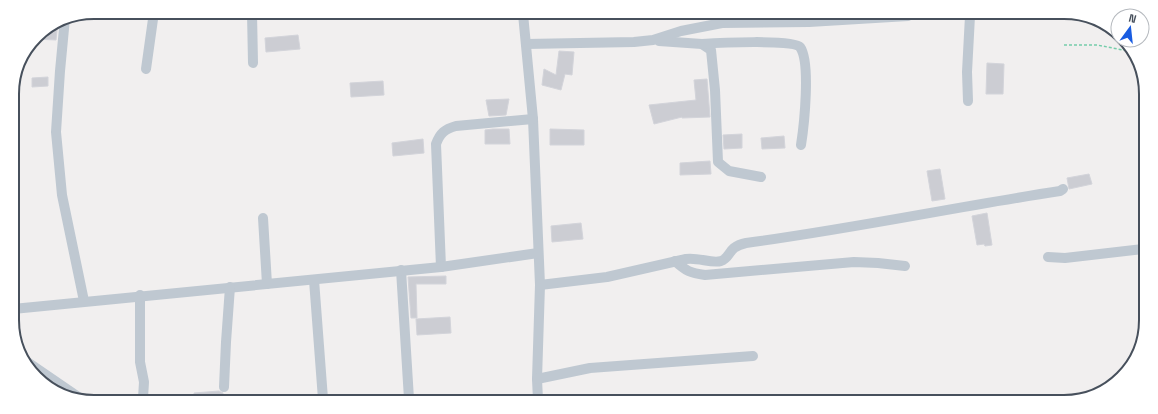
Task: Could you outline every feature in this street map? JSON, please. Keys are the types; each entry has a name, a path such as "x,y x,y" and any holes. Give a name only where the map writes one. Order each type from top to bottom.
{"street":[{"path":"146,69 153,19"},
{"path":"252,19 253,63"},
{"path":"524,19 533,119 540,285 538,395"},
{"path":"653,40 681,31 722,24 810,22 859,19"},
{"path":"968,101 967,72 970,19"},
{"path":"65,25 60,71 56,132 62,195 84,301"},
{"path":"526,44 634,42 653,40 702,44 777,43 796,45 800,47 804,59 805,70 805,109 801,145"},
{"path":"702,44 711,50 714,67 718,162 729,171 761,177"},
{"path":"441,267 436,144 439,135 447,129 456,126 533,119"},
{"path":"540,285 607,277 675,261 695,258 715,262 722,261 727,258 733,248 746,243 811,234 974,205 1060,192 1063,189"},
{"path":"263,218 267,284"},
{"path":"1048,257 1071,258 1139,250"},
{"path":"19,308 140,295 441,267 538,253"},
{"path":"675,261 690,273 705,275 854,262 905,266"},
{"path":"401,270 409,395"},
{"path":"314,280 324,395"},
{"path":"224,387 230,287"},
{"path":"140,295 140,362 144,382 143,395"},
{"path":"537,379 590,368 753,356"},
{"path":"39,370 69,391"}],"path":[{"path":"1064,45 1097,45 1124,50"}],"building":[{"path":"57,29 56,40 43,39"},
{"path":"298,35 300,49 266,52 265,38"},
{"path":"559,51 574,52 572,75 565,74 561,90 542,85 544,69 556,75"},
{"path":"987,63 1004,64 1003,94 986,94"},
{"path":"48,77 48,86 32,87 32,78"},
{"path":"707,79 710,117 682,117 654,124 649,105 696,100 694,80"},
{"path":"383,81 384,95 351,97 350,83"},
{"path":"509,99 506,115 489,116 486,100"},
{"path":"509,129 510,144 485,144 485,130"},
{"path":"550,129 584,130 584,145 550,145"},
{"path":"742,134 742,148 724,149 723,135"},
{"path":"784,136 785,148 762,149 761,138"},
{"path":"423,139 424,153 393,156 392,143"},
{"path":"710,161 711,174 680,175 680,163"},
{"path":"940,169 945,199 932,201 927,171"},
{"path":"1089,174 1092,184 1069,189 1067,178"},
{"path":"987,213 992,245 977,245 972,216"},
{"path":"581,223 583,239 552,242 551,226"},
{"path":"446,276 446,284 416,284 417,318 411,318 408,277"},
{"path":"450,317 451,333 417,335 416,319"},
{"path":"219,391 223,393 223,395 194,395 194,393"}]}
